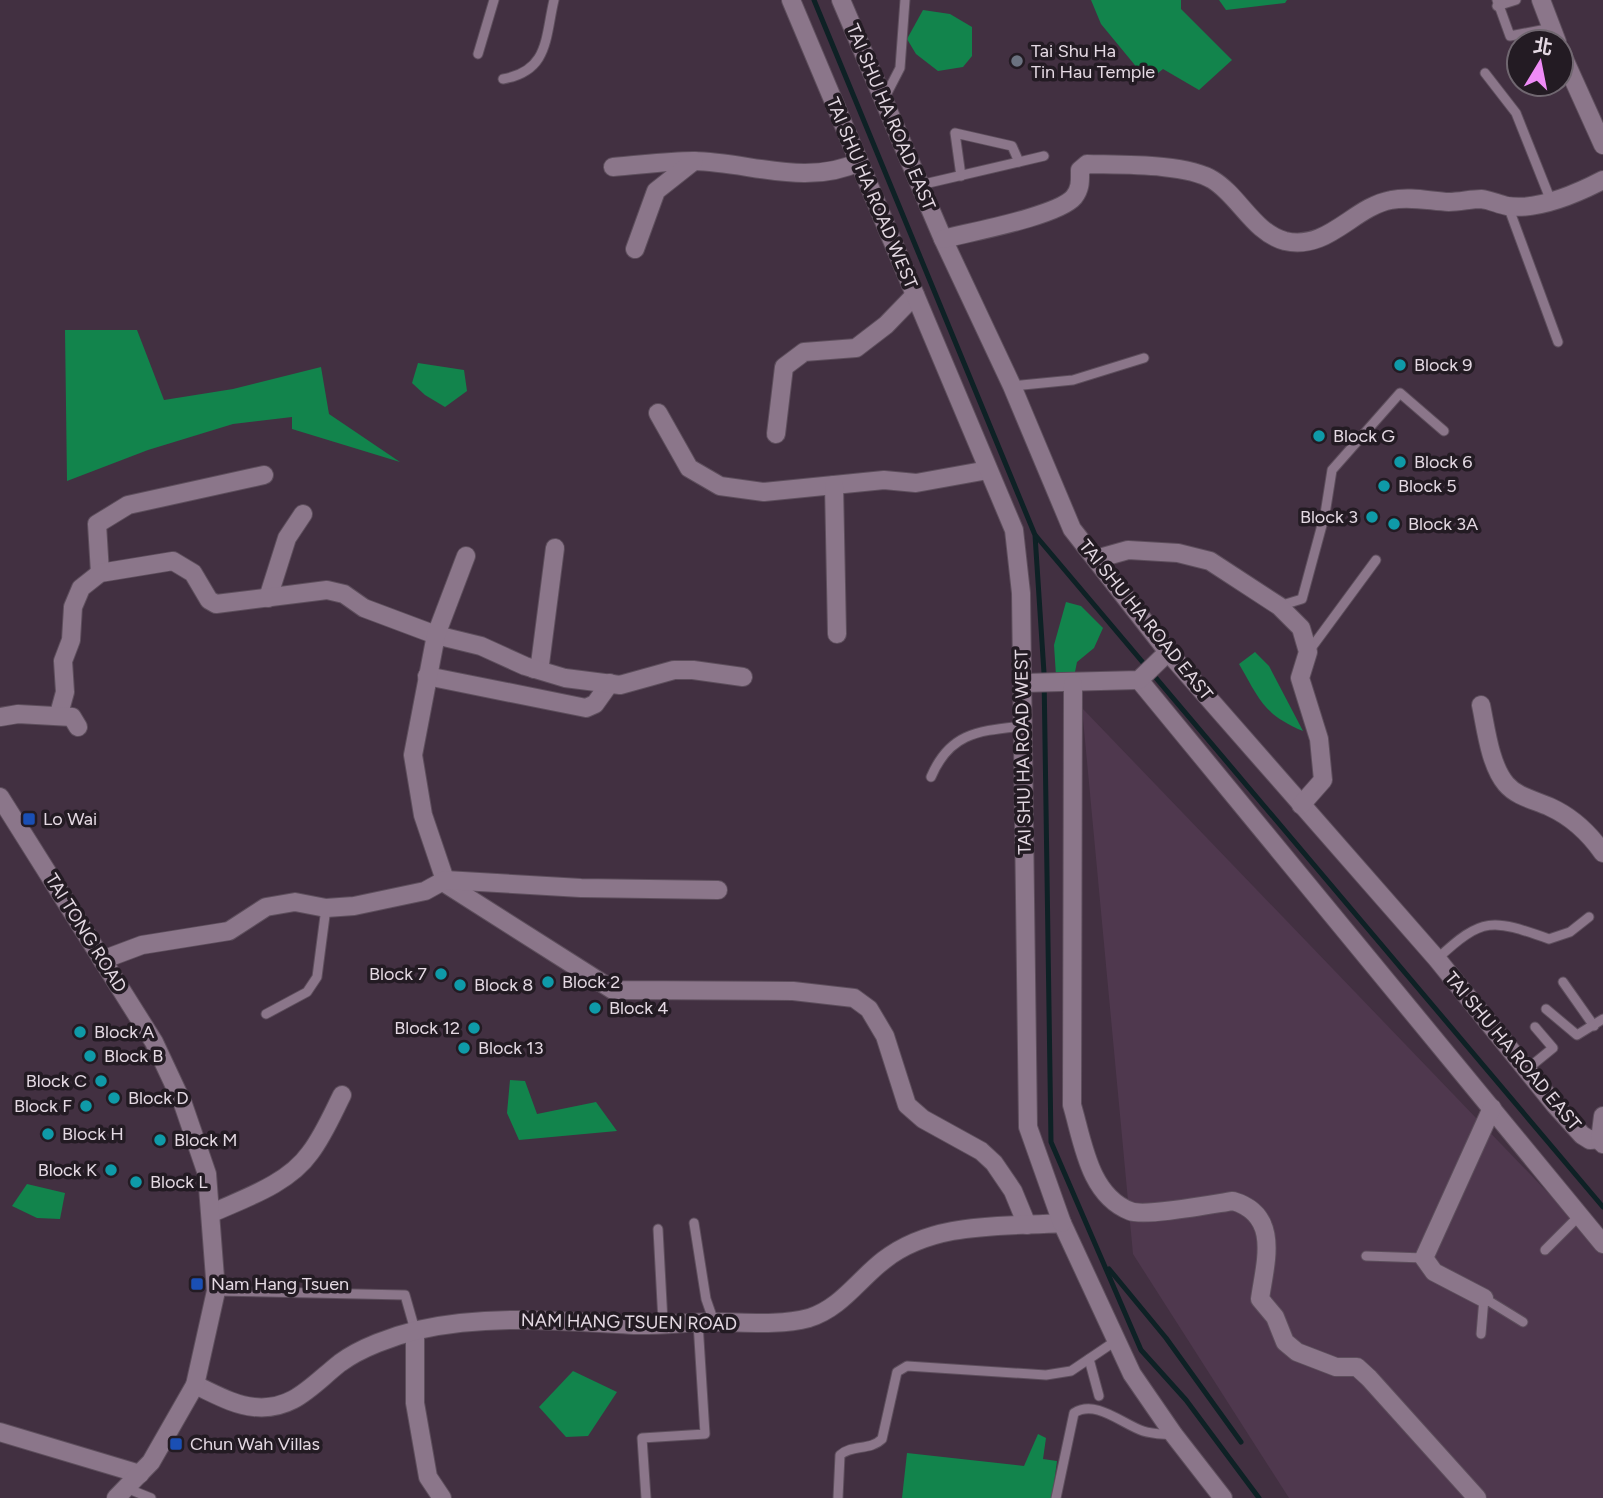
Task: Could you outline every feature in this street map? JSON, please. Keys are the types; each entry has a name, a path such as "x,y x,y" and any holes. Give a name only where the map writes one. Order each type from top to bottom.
{"street":[{"name":"TAI SHU HA ROAD WEST","path":"791,0 1014,530 1021,593 1028,1127 1062,1223 1132,1374 1174,1436 1223,1498"},
{"name":"TAI SHU HA ROAD EAST","path":"841,0 943,239 1012,386 1072,529 1166,654 1437,959 1582,1135 1590,1140 1602,1141"},
{"path":"1541,0 1551,28"},
{"path":"1575,82 1603,143"},
{"path":"635,249 656,191 694,161"},
{"path":"613,167 694,161 785,173 828,174 859,162"},
{"path":"943,239 1056,208 1073,198 1080,186 1080,170 1087,164 1152,166 1211,179 1235,198 1266,232 1293,242 1322,238 1380,202 1400,198 1451,202 1483,199 1508,206 1530,206 1551,201 1603,180"},
{"path":"776,434 784,367 804,352 856,348 886,325 915,295"},
{"path":"658,413 689,468 720,486 764,492 884,480 916,483 988,470"},
{"path":"100,573 95,533 97,524 111,513 128,505 264,475"},
{"path":"834,485 837,634"},
{"path":"268,598 287,538 303,514"},
{"path":"534,669 540,664 555,548"},
{"path":"1096,559 1128,550 1178,553 1210,561 1279,606 1301,628 1308,652 1300,678 1319,739 1323,780 1301,805"},
{"path":"466,556 436,635 412,755 423,815 444,881 613,990 793,991 854,998 869,1009 885,1036 907,1104 923,1119 981,1151 994,1163 1013,1191 1027,1225"},
{"path":"59,714 65,692 63,661 71,640 73,607 81,588 100,573 173,561 193,573 209,600 216,604 327,590 344,594 364,608 436,635 481,646 534,669 565,678 633,684 674,670 720,672 743,677"},
{"path":"1023,684 1073,684 1142,677 1166,654"},
{"path":"427,676 586,708 595,704 610,683"},
{"path":"1142,677 1603,1244"},
{"path":"1073,684 1072,1105 1091,1171 1109,1198 1132,1212 1233,1201 1248,1205 1259,1221 1269,1247 1260,1299 1275,1317 1285,1342 1297,1352 1317,1362 1357,1367 1476,1498"},
{"path":"1481,705 1496,763 1505,784 1518,794 1550,807 1571,820 1590,834 1603,853"},
{"path":"0,717 59,714 72,717 78,727"},
{"name":"TAI TONG ROAD","path":"0,797 154,1042 183,1104 207,1174 216,1291 195,1385 151,1462 121,1493"},
{"path":"102,960 142,945 229,931 266,907 295,902 326,908 395,898 425,891 444,881 581,888 718,890"},
{"path":"212,1213 264,1190 294,1170 319,1141 342,1095"},
{"path":"1484,1298 1434,1272 1424,1258 1492,1108"},
{"path":"1602,1141 1603,1116"},
{"name":"NAM HANG TSUEN ROAD","path":"195,1385 232,1402 254,1407 283,1406 308,1392 341,1362 415,1331 454,1324 525,1319 638,1325 663,1322 782,1323 810,1317 835,1306 884,1260 912,1243 939,1233 1062,1223"},
{"path":"415,1331 415,1403 428,1477 442,1498"},
{"path":"1,1435 139,1474"}],"lane":[{"path":"478,54 494,0"},
{"path":"503,79 517,77 534,68 541,58 554,0"},
{"path":"883,99 900,68 905,0"},
{"path":"1507,28 1497,3 1516,0"},
{"path":"1485,73 1516,113 1551,201"},
{"path":"961,176 955,133 1012,146 1019,162"},
{"path":"920,185 1044,156"},
{"path":"1508,206 1558,342"},
{"path":"1012,386 1073,380 1144,358"},
{"path":"1279,606 1302,599 1325,514 1332,470 1400,393 1444,431"},
{"path":"1308,652 1376,560"},
{"path":"931,777 940,756 961,738 989,730 1023,726"},
{"path":"266,1014 307,992 317,977 326,908"},
{"path":"1437,959 1467,931 1486,924 1514,927 1549,940 1570,932 1589,917"},
{"path":"1563,982 1594,1026"},
{"path":"1546,1009 1577,1035 1603,1019"},
{"path":"1526,1070 1553,1048 1535,1027"},
{"path":"1545,1250 1580,1214"},
{"path":"646,1498 642,1438 705,1434 706,1299 694,1223"},
{"path":"658,1229 663,1322"},
{"path":"1366,1256 1424,1258"},
{"path":"216,1291 405,1295 415,1331"},
{"path":"1481,1334 1484,1298 1523,1322"},
{"path":"838,1498 840,1455 845,1450 876,1445 882,1439 897,1372 907,1366 1046,1375 1071,1371 1116,1340"},
{"path":"1089,1359 1099,1396"},
{"path":"1056,1498 1074,1413 1082,1408 1093,1409 1144,1431 1174,1436"},
{"path":"121,1493 151,1498"}],"shaded area":[{"path":"1082,708 1603,1250 1603,1498 1289,1498 1133,1254"}],"green space":[{"path":"1091,0 1181,0 1181,9 1232,60 1199,90 1163,69 1148,81 1101,24"},
{"path":"1219,0 1287,0 1285,3 1226,10"},
{"path":"923,10 950,14 972,27 972,56 963,67 938,71 916,54 907,39"},
{"path":"65,330 137,330 164,400 233,389 321,367 329,414 400,462 292,429 292,417 233,424 148,450 67,481"},
{"path":"418,363 464,370 467,391 445,407 412,383"},
{"path":"1066,602 1081,606 1103,628 1094,648 1077,662 1074,677 1056,676 1054,645"},
{"path":"1255,652 1269,666 1303,731 1271,712 1252,687 1239,664"},
{"path":"510,1080 525,1081 537,1114 596,1102 617,1131 519,1140 507,1113"},
{"path":"27,1184 65,1193 60,1219 37,1218 12,1206"},
{"path":"573,1371 617,1392 588,1436 566,1437 539,1407"},
{"path":"1038,1434 1046,1438 1043,1459 1057,1461 1052,1498 902,1498 907,1453 1024,1466"}],"waterway":[{"path":"814,0 1035,535 1044,673 1051,1142 1141,1350 1186,1400 1259,1498"},
{"path":"1036,536 1603,1207"},
{"path":"1109,1269 1166,1338 1241,1442"}],"place":[{"name":"Tai Shu Ha Tin Hau Temple","path":"1017,61"},
{"name":"Block 9","path":"1400,365"},
{"name":"Block G","path":"1319,436"},
{"name":"Block 6","path":"1400,462"},
{"name":"Block 5","path":"1384,486"},
{"name":"Block 3","path":"1372,517"},
{"name":"Block 3A","path":"1394,524"},
{"name":"Lo Wai","path":"29,819"},
{"name":"Block 7","path":"441,974"},
{"name":"Block 2","path":"548,982"},
{"name":"Block 8","path":"460,985"},
{"name":"Block 4","path":"595,1008"},
{"name":"Block 12","path":"474,1028"},
{"name":"Block A","path":"80,1032"},
{"name":"Block 13","path":"464,1048"},
{"name":"Block B","path":"90,1056"},
{"name":"Block C","path":"101,1081"},
{"name":"Block D","path":"114,1098"},
{"name":"Block F","path":"86,1106"},
{"name":"Block H","path":"48,1134"},
{"name":"Block M","path":"160,1140"},
{"name":"Block K","path":"111,1170"},
{"name":"Block L","path":"136,1182"},
{"name":"Nam Hang Tsuen","path":"197,1284"},
{"name":"Chun Wah Villas","path":"176,1444"}]}
